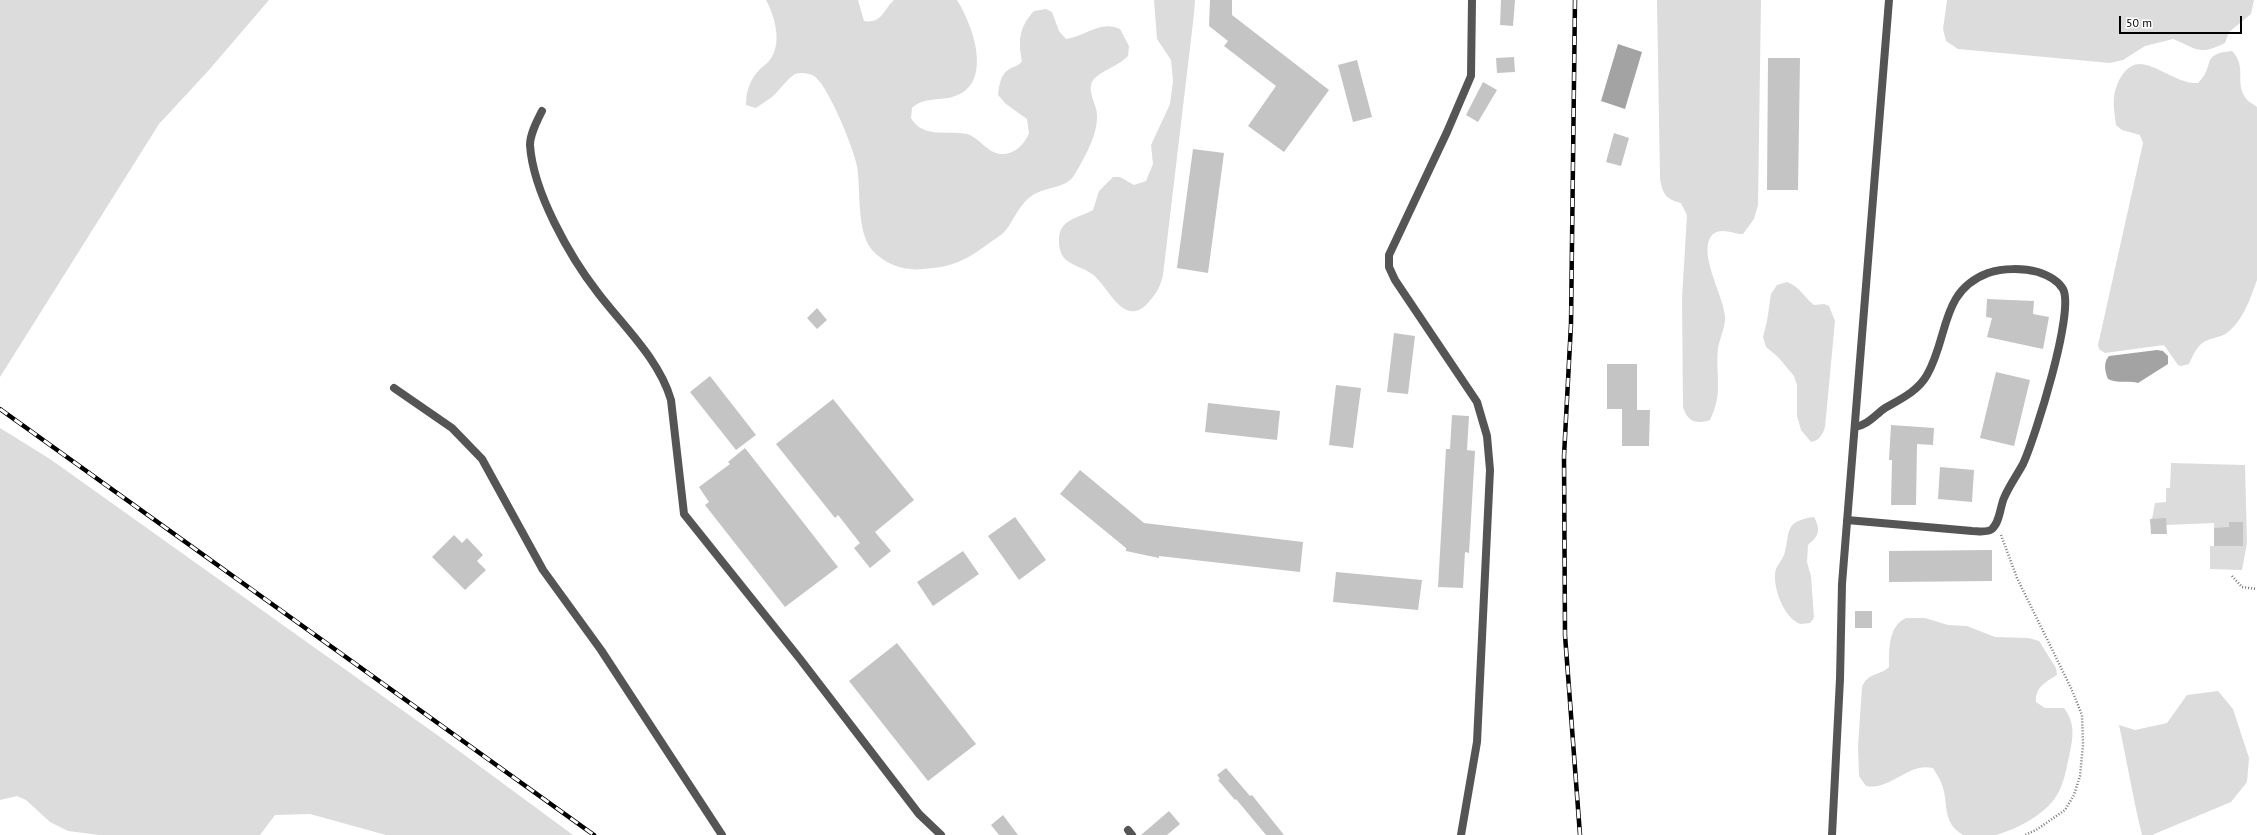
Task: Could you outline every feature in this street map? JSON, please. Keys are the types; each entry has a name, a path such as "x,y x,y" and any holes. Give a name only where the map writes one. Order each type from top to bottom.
{"street":[{"path":"1461,835 1477,742 1490,470 1487,436 1477,402 1395,280 1389,267 1389,255 1405,218 1447,132 1471,76 1472,0"},
{"path":"1832,835 1840,679 1842,584 1889,0"},
{"path":"542,111 534,127 530,144 539,185 565,242 596,291 654,363 666,383 671,400 684,514 800,659 914,808 941,835"},
{"path":"1847,520 1986,531 1994,526 2003,499 2023,463 2034,434 2058,346 2066,302 2063,289 2054,279 2037,272 2016,270 1993,271 1973,279 1957,294 1948,315 1939,349 1926,376 1908,396 1885,409 1864,426 1855,426"},
{"path":"394,388 452,428 482,459 543,570 601,650 722,835"}],"path":[{"path":"1994,526 1999,530 2017,578 2071,688 2082,715 2083,744 2080,776 2074,795 2065,810 2036,830 2025,835"},
{"path":"2232,576 2242,587 2257,589"}],"shaded area":[{"path":"0,0 269,0 209,70 159,124 0,377"},
{"path":"766,0 858,0 864,21 870,21 879,18 894,0 957,0 969,24 977,54 977,68 973,81 965,91 952,97 921,102 912,108 911,118 916,125 922,129 936,132 967,134 992,151 1001,154 1015,151 1022,145 1029,133 1027,119 1006,104 998,95 1000,81 1005,72 1022,61 1020,47 1021,34 1025,23 1034,11 1046,9 1052,12 1059,31 1066,39 1099,27 1106,26 1120,29 1129,46 1128,56 1124,60 1098,75 1092,82 1091,90 1097,113 1095,132 1086,154 1071,179 1062,185 1038,192 1028,198 1004,232 965,259 942,267 909,269 896,266 884,260 873,251 868,243 864,234 860,211 858,176 855,158 840,118 820,82 810,74 795,74 772,97 756,108 746,105 751,81 760,69 769,61 776,47 777,39 775,22"},
{"path":"1154,0 1195,0 1163,275 1159,288 1149,302 1137,311 1129,311 1116,301 1092,274 1065,259 1062,256 1059,242 1060,234 1065,224 1093,210 1099,191 1113,177 1120,177 1134,185 1146,181 1153,164 1151,145 1170,104 1173,81 1171,60 1157,39"},
{"path":"1657,0 1761,0 1758,205 1754,219 1743,234 1720,231 1713,234 1709,242 1709,262 1724,307 1725,320 1717,358 1717,401 1710,420 1700,422 1690,419 1683,407 1682,298 1687,215 1681,203 1666,196 1662,189 1660,179"},
{"path":"1947,0 2254,0 2251,14 2229,32 2225,43 2216,47 2198,50 2173,39 2145,46 2123,60 2110,63 1958,49 1946,41 1943,29"},
{"path":"1618,44 1642,52 1625,109 1601,101"},
{"path":"2232,51 2239,63 2242,92 2247,100 2257,107 2257,280 2249,301 2234,327 2223,335 2201,344 2196,350 2189,364 2181,366 2178,365 2164,345 2105,353 2099,349 2098,345 2143,143 2140,135 2122,130 2116,125 2114,100 2117,85 2128,69 2133,65 2139,64 2152,67 2178,79 2191,83 2198,83 2203,77 2211,58 2215,55"},
{"path":"1787,282 1799,289 1814,305 1824,304 1829,306 1835,321 1825,427 1820,437 1811,442 1801,430 1797,416 1797,385 1794,376 1778,357 1766,347 1763,337 1771,294 1777,285"},
{"path":"2157,350 2163,351 2168,356 2168,364 2138,383 2108,379 2105,364 2109,356"},
{"path":"0,428 50,459 440,737 573,835 386,835 310,814 275,815 260,835 99,835 68,831 50,822 26,800 17,796 0,800"},
{"path":"2171,463 2245,465 2247,543 2242,570 2210,569 2210,546 2214,546 2214,523 2166,525 2152,519 2155,503 2166,502 2166,488 2170,488"},
{"path":"1814,517 1818,526 1818,532 1815,539 1808,545 1807,562 1811,576 1814,618 1810,623 1801,624 1789,616 1784,609 1777,592 1775,576 1776,569 1784,555 1788,535 1792,525 1804,519"},
{"path":"1906,618 1925,618 1948,625 1967,626 1995,637 2029,638 2039,641 2056,668 2057,675 2039,689 2037,692 2036,702 2045,708 2064,708 2068,714 2072,726 2072,744 2064,776 2057,795 2046,808 2022,825 1996,835 1963,835 1951,824 1942,785 1933,768 1924,767 1915,769 1891,781 1875,786 1866,786 1859,776 1858,746 1862,687 1871,676 1886,670 1889,667 1890,646 1893,633 1900,622"},
{"path":"2218,691 2233,709 2249,758 2247,782 2231,802 2152,835 2142,835 2119,725 2135,730 2167,723 2187,695"}],"building":[{"path":"1210,0 1232,0 1232,15 1329,90 1284,152 1248,126 1276,86 1224,46 1228,41 1209,26"},
{"path":"1501,0 1515,0 1513,26 1500,25"},
{"path":"1514,57 1515,72 1497,73 1496,58"},
{"path":"1768,58 1800,58 1798,190 1767,190"},
{"path":"1357,60 1372,117 1353,122 1338,65"},
{"path":"1483,82 1497,90 1478,122 1466,115"},
{"path":"1614,133 1629,138 1621,166 1606,162"},
{"path":"1193,149 1224,153 1208,273 1177,268"},
{"path":"1987,299 2034,301 2033,314 2049,317 2043,349 1987,337 1992,318 1986,317"},
{"path":"817,308 827,320 817,329 807,318"},
{"path":"1394,333 1415,336 1408,394 1387,392"},
{"path":"1607,364 1637,364 1637,410 1650,410 1649,446 1622,446 1622,409 1607,409"},
{"path":"1996,372 2030,380 2014,446 1980,438"},
{"path":"710,376 756,435 736,450 690,392"},
{"path":"1336,385 1361,388 1353,448 1329,445"},
{"path":"833,399 914,500 875,532 891,551 870,568 854,548 860,543 838,515 835,518 776,444"},
{"path":"1208,403 1280,411 1277,440 1205,432"},
{"path":"1452,415 1469,416 1467,450 1475,451 1469,553 1465,552 1463,588 1438,587 1446,449 1450,449"},
{"path":"1891,425 1934,428 1933,445 1917,444 1916,505 1891,505 1892,460 1889,460"},
{"path":"745,448 838,567 785,607 705,505 709,502 699,487 730,464 728,462"},
{"path":"1940,467 1974,470 1972,502 1938,499"},
{"path":"1080,470 1144,523 1303,542 1300,572 1159,556 1159,558 1126,551 1126,548 1060,494"},
{"path":"1015,517 1046,560 1019,580 988,536"},
{"path":"2166,518 2167,534 2151,534 2150,519"},
{"path":"2229,522 2243,522 2243,546 2214,546 2214,528 2229,527"},
{"path":"454,535 462,543 467,538 483,555 477,561 486,570 465,590 432,557"},
{"path":"1992,550 1992,581 1889,582 1889,551"},
{"path":"963,551 979,574 933,606 917,582"},
{"path":"1336,572 1422,580 1418,610 1333,602"},
{"path":"1855,611 1872,611 1872,628 1855,628"},
{"path":"897,643 976,744 928,781 849,681"},
{"path":"1226,768 1250,796 1252,795 1284,835 1266,835 1236,799 1235,800 1218,780 1220,779 1217,775"},
{"path":"1169,811 1180,824 1167,835 1141,835"},
{"path":"1003,815 1018,835 999,835 991,825"}],"railway":[{"path":"1575,0 1571,324 1564,456 1565,635 1580,835"},
{"path":"0,409 594,835"}]}
